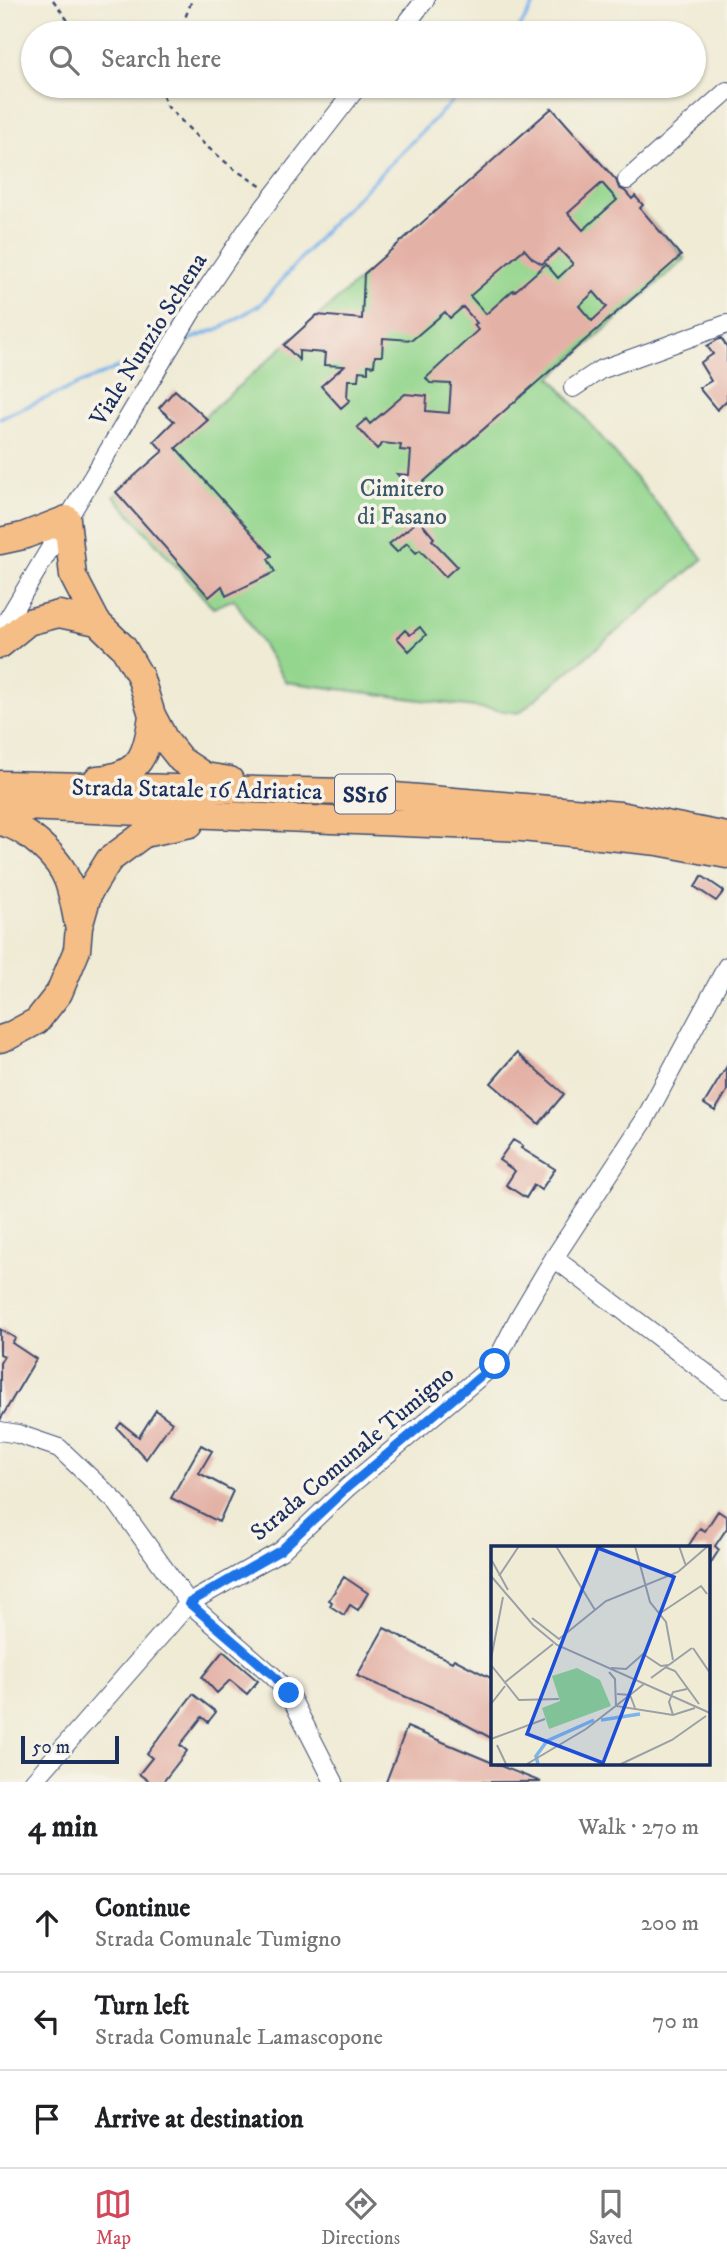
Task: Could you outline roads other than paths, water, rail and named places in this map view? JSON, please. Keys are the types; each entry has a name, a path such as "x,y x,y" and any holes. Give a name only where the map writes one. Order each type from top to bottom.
{"highway":[{"path":"0,541 23,537 67,519 73,576 97,622 122,647 140,676 152,715 165,740 181,760 205,776 243,783 347,792"},
{"path":"0,645 28,622 59,614 97,622"},
{"path":"30,785 110,778 136,766 148,747 152,715"},
{"name":"Strada Statale 16 Adriatica","path":"0,784 347,792 620,815 727,836"},
{"name":"Strada Statale 16 Adriatica","path":"0,806 522,828 658,842 727,855"},
{"path":"0,1039 37,1021 59,993 78,950 79,927 89,892 109,860 144,834 190,824 314,819"},
{"path":"0,822 9,824 41,843 68,880 79,927"}],"street":[{"path":"408,21 425,0"},
{"path":"627,180 727,91"},
{"name":"Viale Nunzio Schena","path":"0,632 192,311 273,195 349,98"},
{"path":"573,388 600,370 727,324"},
{"name":"Strada Comunale Tumigno","path":"33,1782 189,1603 281,1550 348,1487 495,1364 554,1258 644,1121 727,966"},
{"path":"554,1258 727,1389"},
{"path":"1,1433 18,1434 59,1448 117,1503 189,1603 274,1676 289,1693 334,1782"}],"waterway":[{"path":"524,21 537,0"},
{"path":"183,342 223,327 261,304 328,227 455,98"},
{"path":"0,418 156,351"}],"park label":[{"name":"Cimitero di Fasano","path":"402,502"}]}
